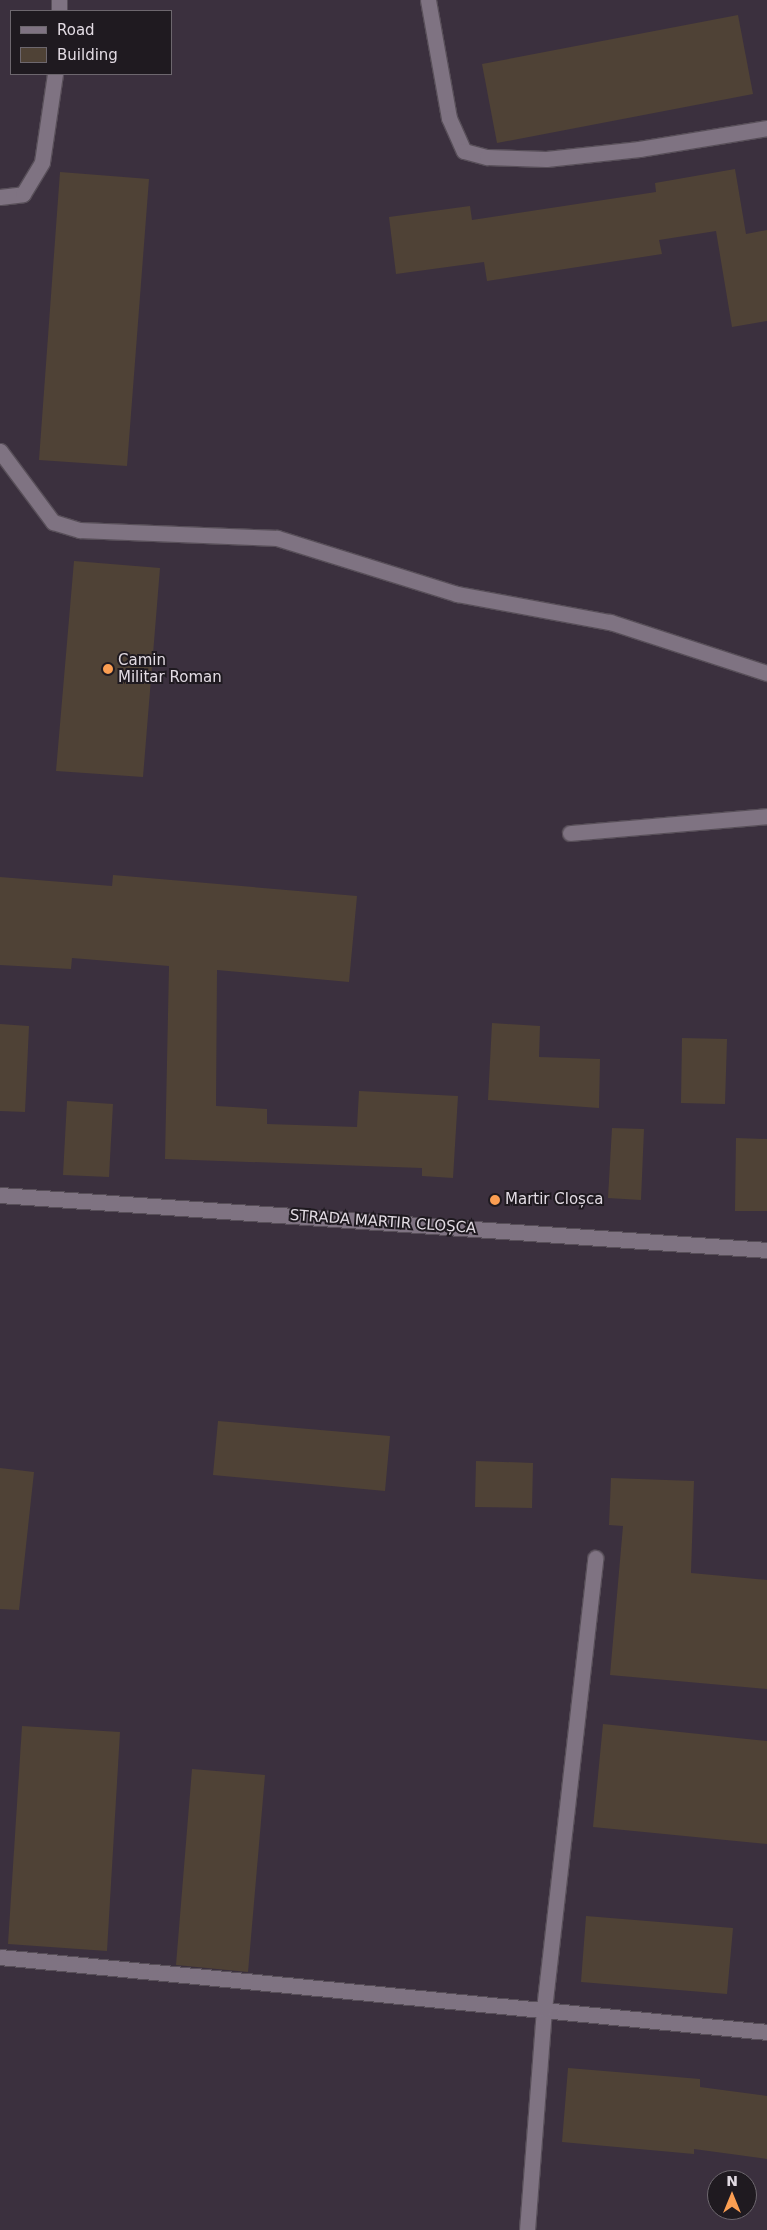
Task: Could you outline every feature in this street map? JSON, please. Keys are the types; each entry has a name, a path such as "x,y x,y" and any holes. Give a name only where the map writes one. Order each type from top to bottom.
{"street":[{"path":"428,0 449,118 464,151 487,158 546,159 639,150 767,128"},
{"path":"0,197 23,194 42,162 55,75"},
{"path":"0,451 53,522 80,530 278,538 457,594 610,622 767,673"},
{"path":"570,833 767,816"},
{"name":"STRADA MARTIR CLOȘCA","path":"0,1195 767,1250"},
{"path":"527,2230 544,2010 595,1558"},
{"path":"0,1957 767,2032"}],"building":[{"path":"738,15 753,94 497,143 482,64"},
{"path":"735,169 746,234 767,230 767,321 732,327 716,231 659,240 662,254 487,281 484,262 396,274 389,217 470,206 472,220 656,192 655,183"},
{"path":"60,172 149,179 127,466 39,460"},
{"name":"Camin Militar Roman","path":"74,561 160,568 143,777 56,771"},
{"path":"113,875 357,896 349,982 217,970 216,1106 267,1109 267,1124 357,1127 359,1091 458,1096 453,1178 422,1176 422,1168 165,1159 169,966 72,958 71,969 0,965 0,877 112,886"},
{"path":"492,1023 540,1026 539,1057 600,1059 599,1108 488,1100"},
{"path":"0,1024 29,1026 25,1112 0,1111"},
{"path":"682,1038 727,1039 725,1104 681,1103"},
{"path":"67,1101 113,1104 109,1177 63,1175"},
{"path":"612,1128 644,1129 641,1200 608,1198"},
{"path":"736,1138 767,1139 767,1211 735,1211"},
{"path":"218,1421 390,1436 385,1491 213,1475"},
{"path":"476,1461 533,1463 532,1508 475,1507"},
{"path":"0,1468 34,1472 19,1610 0,1609"},
{"path":"611,1478 694,1481 691,1573 767,1580 767,1689 610,1675 623,1526 609,1525"},
{"path":"603,1724 767,1741 767,1844 593,1827"},
{"path":"22,1726 120,1732 107,1951 8,1944"},
{"path":"192,1769 265,1775 248,1972 176,1965"},
{"path":"586,1916 733,1928 727,1994 581,1982"},
{"path":"568,2068 700,2079 700,2087 767,2096 767,2159 694,2149 694,2154 562,2142"}],"place":[{"name":"Camin Militar Roman","path":"108,669"},
{"name":"Martir Cloșca","path":"495,1200"}]}
